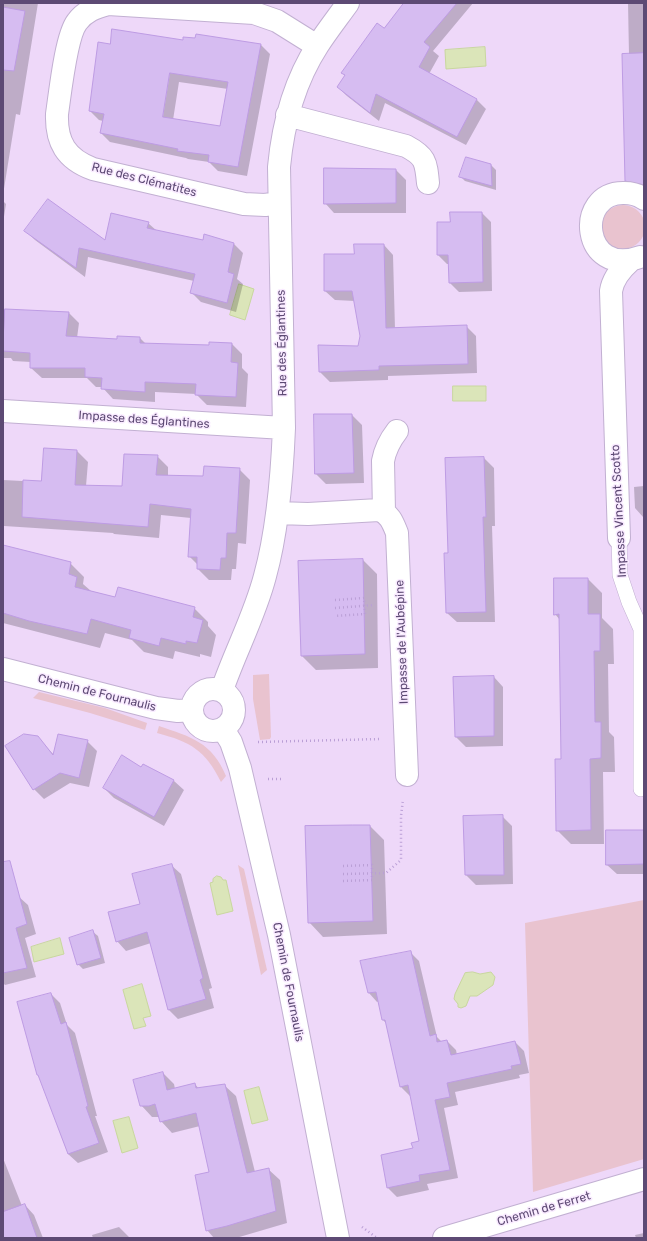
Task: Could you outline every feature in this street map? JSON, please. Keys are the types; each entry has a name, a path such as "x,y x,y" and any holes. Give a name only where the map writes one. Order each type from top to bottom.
{"street":[{"name":"Rue des Églantines","path":"222,690 255,607 265,576 277,513 284,428 279,203 280,149 287,115 297,84 317,46 348,3"},
{"name":"Rue des Clématites","path":"279,203 265,205 244,204 93,169 77,162 64,149 57,131 57,114 69,39 76,22 91,9 108,4 254,13 277,21 317,46"},
{"path":"287,115 406,146 419,153 427,166 428,183"},
{"name":"Impasse Vincent Scotto","path":"637,257 618,261 607,257 598,249 592,238 590,227 592,215 598,205 607,197 618,193 630,193 644,199"},
{"name":"Impasse Vincent Scotto","path":"619,538 611,291 614,281 620,271 637,257"},
{"name":"Impasse des Églantines","path":"3,411 284,428"},
{"path":"277,513 308,514 379,510 384,512 384,454 391,439 397,431"},
{"name":"Impasse de l'Aubépine","path":"384,512 392,520 397,533 407,775"},
{"name":"Chemin de Fournaulis","path":"3,669 156,708 178,711 192,710"},
{"path":"213,688 222,690 230,696 234,705 234,714 230,723 223,730 213,732 204,730 196,724 192,715 192,706 196,697 204,691 213,688"},
{"name":"Chemin de Fournaulis","path":"223,730 231,742 240,768 276,920 338,1238"},
{"name":"Chemin de Ferret","path":"444,1238 644,1179"}],"lane":[{"name":"Impasse Vincent Scotto","path":"619,538 620,575 629,602 641,629 641,789"}],"path":[{"path":"335,600 364,598 365,606 365,614 335,616"},
{"path":"335,608 365,606"},
{"path":"258,742 406,738"},
{"path":"343,874 386,873 402,860 401,816 407,775"},
{"path":"265,779 280,779"},
{"path":"343,866 372,865 373,873 372,880 343,881"}],"shaded area":[{"path":"3,3 644,3 644,1238 3,1238"},
{"path":"485,47 486,66 446,69 445,50"},
{"path":"619,205 627,205 639,211 645,223 645,231 639,243 627,249 619,249 607,243 601,231 601,223 607,211"},
{"path":"239,284 254,289 245,320 230,315"},
{"path":"453,386 486,386 486,401 453,401"},
{"path":"269,674 271,737 270,739 260,740 253,699 253,675"},
{"path":"39,692 105,708 147,723 145,730 90,713 33,698"},
{"path":"159,726 199,742 214,755 226,776 221,782 203,755 188,744 157,733"},
{"path":"238,865 244,869 267,970 261,975"},
{"path":"217,876 221,877 223,880 226,880 233,911 217,915 210,883 213,882 213,879"},
{"path":"644,900 644,1159 533,1192 525,923"},
{"path":"60,938 64,954 34,962 31,947"},
{"path":"473,972 480,974 491,972 495,977 493,985 477,996 470,996 466,1006 461,1008 458,1007 458,1004 454,999 455,994 465,973"},
{"path":"142,984 151,1016 143,1018 146,1026 134,1029 123,990"},
{"path":"259,1087 268,1120 252,1124 244,1091"},
{"path":"129,1117 138,1148 122,1153 113,1121"}],"building":[{"path":"404,3 457,3 424,42 430,47 419,67 477,99 457,137 376,94 370,113 337,87 345,75 341,73 377,23 384,28"},
{"path":"3,7 25,11 14,71 3,70"},
{"path":"112,29 183,40 183,37 195,38 196,34 261,44 238,167 208,162 209,155 177,151 178,149 100,133 104,114 89,111 98,42 110,44","holes":["170,73 228,82 220,126 163,117"]},
{"path":"644,53 644,185 625,181 622,54"},
{"path":"466,157 491,164 492,186 459,177"},
{"path":"324,168 396,169 396,203 324,204"},
{"path":"48,199 105,240 111,213 149,222 147,228 203,240 204,234 234,243 228,272 234,274 227,303 190,293 195,274 79,248 76,268 24,231"},
{"path":"450,212 482,212 483,282 449,283 448,255 437,255 437,222 450,222"},
{"path":"354,244 384,244 386,328 467,325 468,364 379,366 379,370 319,372 318,345 358,346 360,336 352,291 324,291 324,254 354,254"},
{"path":"5,309 69,312 66,336 117,339 117,336 140,337 140,343 209,345 209,342 232,343 231,362 238,363 236,397 195,395 196,384 145,382 145,392 101,389 102,378 85,377 85,368 30,368 30,353 3,351"},
{"path":"314,414 352,414 354,473 315,474"},
{"path":"44,448 77,450 75,485 122,486 124,454 158,455 156,475 203,476 204,466 240,468 236,533 227,533 226,558 221,558 220,570 197,569 197,557 188,557 191,509 150,504 148,527 22,517 23,480 41,481"},
{"path":"484,457 486,517 483,517 486,612 446,613 444,553 448,553 445,458"},
{"path":"3,545 71,562 69,574 77,577 75,587 115,597 118,587 195,607 193,617 203,620 197,643 186,641 186,644 161,638 159,646 129,638 131,630 91,619 87,634 29,621 3,613"},
{"path":"363,559 365,654 301,656 298,561"},
{"path":"554,578 588,578 588,614 600,614 600,651 594,651 595,722 601,722 601,758 590,759 591,830 556,831 555,759 561,759 559,614 554,615"},
{"path":"494,676 494,736 455,737 453,677"},
{"path":"24,734 38,736 53,755 58,734 88,740 79,778 60,773 33,790 5,746"},
{"path":"122,755 141,767 143,764 174,780 154,817 103,788"},
{"path":"503,815 504,875 465,875 463,816"},
{"path":"370,825 373,921 308,923 305,826"},
{"path":"606,830 644,830 644,864 606,865"},
{"path":"10,861 27,924 16,928 27,968 3,973 3,862"},
{"path":"172,864 203,978 200,980 206,999 168,1010 147,932 116,942 108,912 140,904 132,874"},
{"path":"93,930 101,958 77,965 69,938"},
{"path":"411,951 430,1036 436,1034 437,1042 447,1040 451,1055 515,1041 521,1064 511,1066 512,1069 447,1083 450,1097 435,1100 450,1170 419,1175 420,1181 387,1188 381,1155 413,1148 411,1143 419,1141 408,1085 400,1087 385,1020 382,1020 376,992 368,993 360,961"},
{"path":"51,993 61,1024 66,1022 88,1106 86,1107 99,1143 68,1154 37,1075 17,1002"},
{"path":"163,1072 167,1090 195,1083 196,1088 225,1084 247,1173 269,1168 276,1211 206,1231 195,1175 209,1172 196,1113 160,1122 155,1104 140,1106 133,1080"},
{"path":"25,1204 37,1238 3,1238 3,1212"}]}
